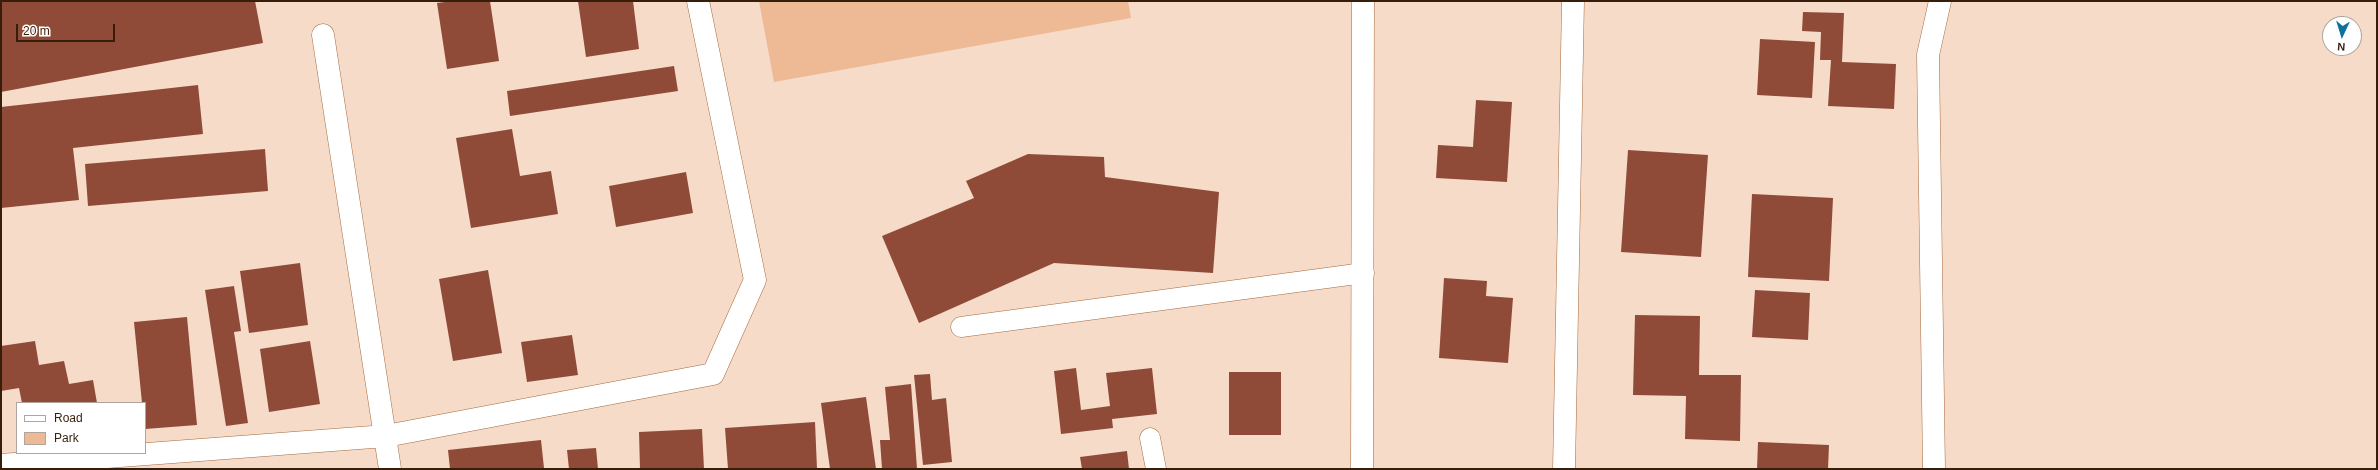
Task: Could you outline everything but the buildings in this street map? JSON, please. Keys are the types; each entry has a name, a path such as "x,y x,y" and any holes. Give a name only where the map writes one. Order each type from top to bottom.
{"street":[{"path":"1,465 386,436 712,374 755,280 698,1"},
{"path":"1362,469 1364,274 1363,1"},
{"path":"1564,469 1573,1"},
{"path":"1934,469 1928,54 1940,1"},
{"path":"323,35 390,469"}],"lane":[{"path":"961,327 1364,274"},
{"path":"1150,438 1156,469"}],"green space":[{"path":"759,1 1128,1 1131,18 774,82"}]}
